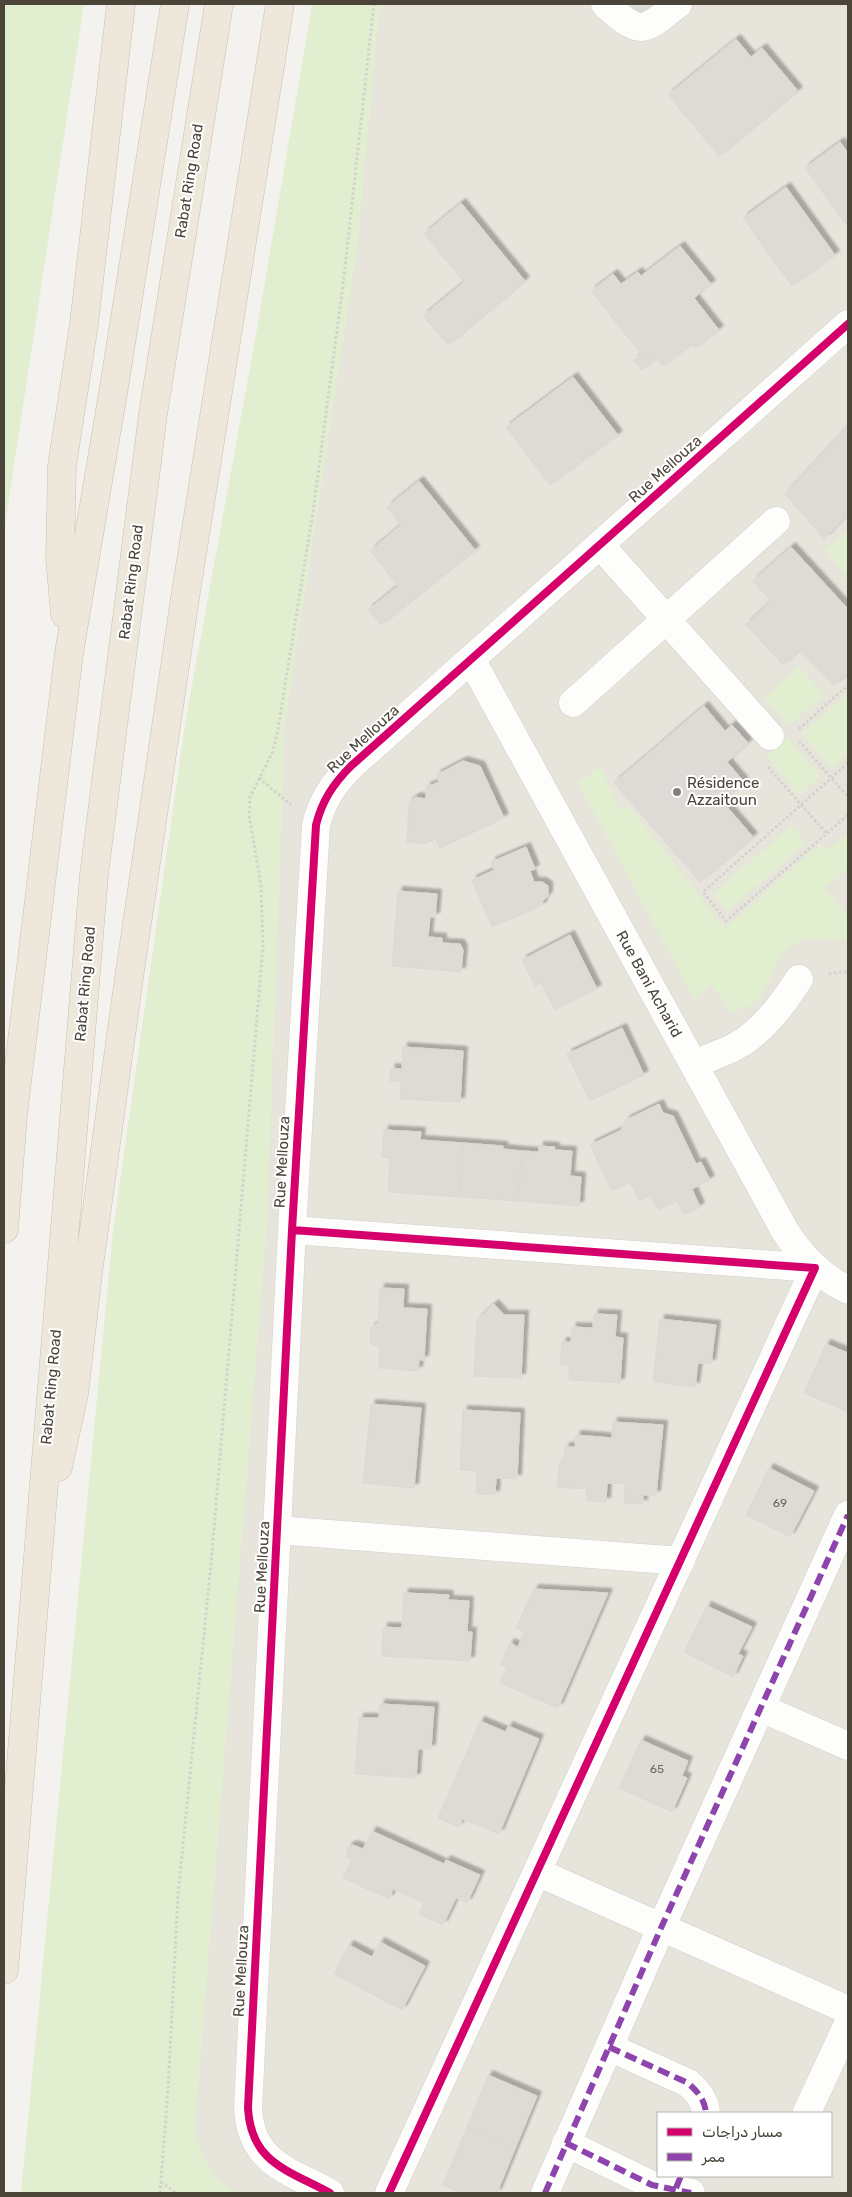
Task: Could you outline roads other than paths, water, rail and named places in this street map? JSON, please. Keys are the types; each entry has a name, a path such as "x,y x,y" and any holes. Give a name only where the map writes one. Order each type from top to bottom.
{"highway":[{"path":"69,653 60,559 62,466 84,324 121,4"},
{"path":"4,1229 13,1115 69,653 114,387 175,4"},
{"name":"Rabat Ring Road","path":"4,1970 94,875 152,414 219,4"},
{"path":"40,1523 59,1462 74,1394 88,1273 130,968 185,598 280,4"}],"street":[{"path":"604,4 624,20 640,28 653,25 678,4"},
{"name":"Rue Mellouza","path":"330,2193 266,2158 258,2146 249,2121 292,1230 316,826 321,808 339,778 848,324"},
{"path":"573,702 776,521"},
{"path":"600,545 666,620 782,735"},
{"name":"Rue Bani Acharid","path":"471,659 785,1231 815,1268 848,1290"},
{"path":"694,1064 751,1036 786,1000 799,979"},
{"path":"292,1230 815,1268 389,2193"},
{"path":"545,2193 661,1928 848,1515"},
{"path":"277,1530 680,1561"},
{"path":"761,1708 848,1746"},
{"path":"537,1872 848,2010"},
{"path":"807,2112 848,2024"},
{"path":"609,2046 688,2083 704,2101 706,2112"},
{"path":"566,2143 652,2185 664,2188 682,2186"}],"place":[{"name":"Résidence Azzaitoun","path":"677,792"}]}
